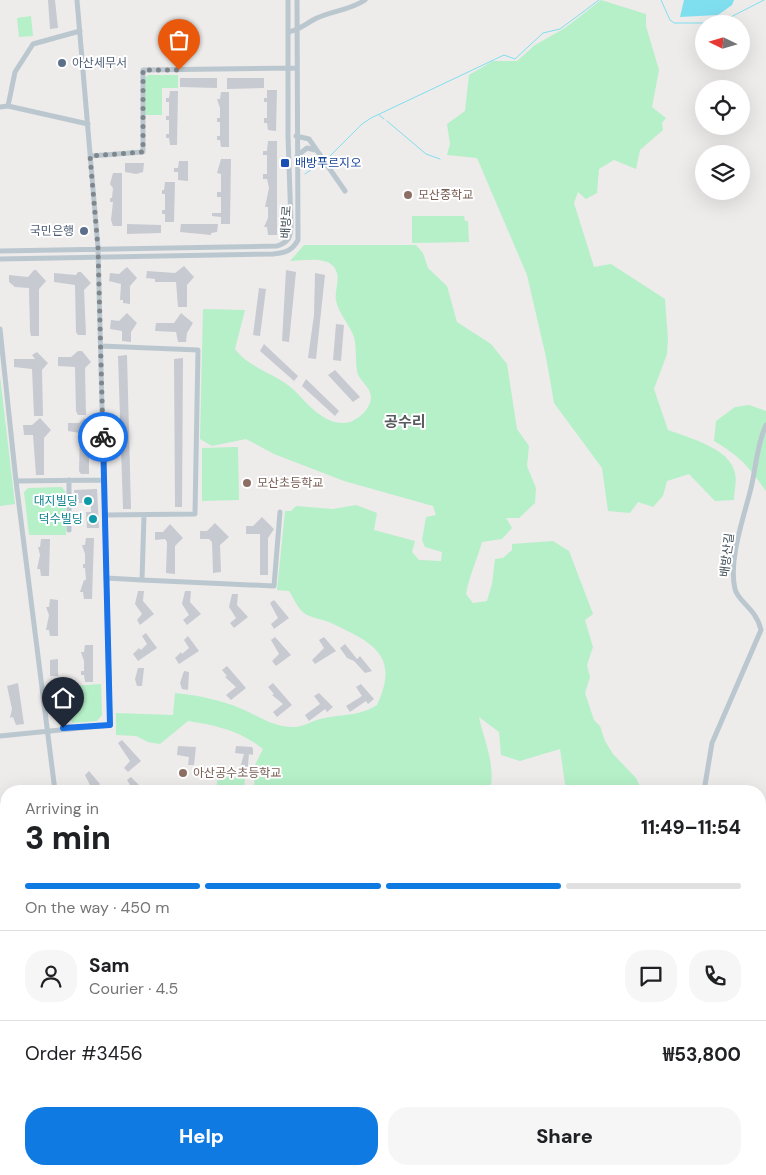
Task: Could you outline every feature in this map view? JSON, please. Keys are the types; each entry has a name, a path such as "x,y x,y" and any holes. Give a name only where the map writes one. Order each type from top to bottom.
{"street":[{"path":"0,736 110,725 99,258 77,0"},
{"name":"배방로","path":"0,251 277,246 286,243 291,236 288,0"},
{"name":"배방로","path":"0,259 284,253 293,248 298,240 296,136 297,0"},
{"path":"288,32 297,31 313,20 358,5 365,0"},
{"path":"8,106 15,72 33,44 80,30"},
{"path":"90,156 143,152 143,70 297,68"},
{"path":"0,107 8,106 88,124"},
{"path":"296,136 309,139 345,191"},
{"path":"297,156 306,148 316,151"},
{"path":"0,329 16,481 55,785"},
{"path":"101,346 198,350 195,514 105,515"},
{"name":"배방산길","path":"705,785 712,743 761,630 754,611 735,593 733,580 743,515 751,488 762,434 766,425"},
{"path":"69,480 69,530"},
{"path":"16,481 104,480"},
{"path":"106,578 274,586 280,512"},
{"path":"142,580 144,515"}],"green space":[{"path":"601,0 646,14 646,26 659,70 652,107 666,118 662,123 663,130 640,150 636,169 614,160 599,169 597,193 586,199 578,192 574,203 594,267 611,264 665,299 668,339 667,354 654,389 668,430 708,445 732,464 736,483 734,500 715,501 689,474 667,481 663,496 653,507 638,502 630,513 608,511 602,468 554,403 546,357 527,275 477,158 447,155 450,144 447,124 465,111 469,75 493,61 517,61 535,45 565,28"},
{"path":"31,16 33,36 19,37 17,18"},
{"path":"148,75 178,75 178,88 162,88 162,115 145,115 145,78"},
{"path":"412,216 464,216 465,221 468,221 469,242 412,243"},
{"path":"304,245 416,245 423,253 428,268 447,286 457,322 491,344 507,364 517,429 529,446 527,466 536,488 535,503 519,518 506,518 512,528 502,539 482,542 466,594 473,603 487,601 492,584 495,559 503,558 512,550 512,544 553,541 569,551 593,614 585,620 593,647 587,665 590,677 585,693 594,720 600,726 605,741 613,754 636,778 639,785 565,785 560,749 520,761 501,755 499,732 479,717 489,753 492,771 491,785 254,785 255,765 263,749 237,733 188,721 160,744 148,742 136,736 116,735 116,713 173,715 175,693 226,703 268,721 288,727 296,727 321,719 358,713 377,705 384,688 386,673 378,652 358,636 329,622 307,615 300,609 289,591 277,590 285,511 291,511 296,506 333,509 356,505 377,513 374,530 415,541 412,552 419,560 441,561 442,552 425,547 422,540 426,517 436,515 433,506 344,481 274,454 246,439 212,446 200,439 203,309 245,310 235,349 248,361 287,384 325,418 333,422 350,422 363,414 367,409 371,395 358,375 354,337 337,304 338,279 334,267 325,261 319,260 290,261"},
{"path":"0,376 15,504 0,506"},
{"path":"749,405 766,411 766,491 743,463 731,452 714,441 716,421 735,407"},
{"path":"238,447 239,500 202,501 202,448"},
{"path":"62,487 66,493 66,535 29,535 24,492 28,488"},
{"path":"101,684 102,715 97,721 72,723 70,714 71,686"},
{"path":"218,776 245,779 244,785 217,785"}],"water":[{"path":"684,0 734,0 732,5 718,15 680,17"}],"building":[{"path":"48,0 55,0 58,28 50,29"},
{"path":"180,78 217,78 217,88 180,87"},
{"path":"227,78 264,78 264,88 227,89"},
{"path":"267,90 277,90 276,131 268,130 267,123 264,123 264,118 267,118 267,102 264,102 264,98 267,98"},
{"path":"170,91 178,91 177,145 170,145 169,138 166,138 166,134 169,134 169,120 166,120 166,116 169,116 169,102 166,102 166,98 169,98"},
{"path":"221,92 229,92 229,147 221,147 220,140 217,140 217,136 220,136 220,122 217,122 217,118 220,118 220,108 217,99 220,99"},
{"path":"268,141 277,141 277,235 268,235 267,227 264,227 268,218 268,207 265,207 269,188 267,179 263,179 263,174 267,174 267,155 263,155 263,151 267,151"},
{"path":"221,159 231,159 230,224 221,224 221,217 212,216 212,213 221,213 221,197 217,197 217,192 221,192 221,174 217,173"},
{"path":"179,161 188,161 188,181 178,180 178,172 174,172 174,168 178,168"},
{"path":"125,163 144,163 143,172 136,174 125,172"},
{"path":"113,173 122,173 122,226 113,226 111,220 113,202 110,202 110,198 112,198 113,188 110,184"},
{"path":"165,182 175,182 174,222 165,222 165,214 162,214 162,210 165,210 165,194 162,194 162,190 164,190"},
{"path":"127,224 161,225 161,233 127,234"},
{"path":"181,224 218,224 217,232 211,233 211,235 180,232"},
{"path":"184,266 194,277 187,285 187,307 178,307 176,282 155,282 155,279 146,278 147,271 175,273"},
{"path":"127,267 137,278 130,286 130,304 123,303 123,300 120,300 121,284 109,281 110,273 119,274"},
{"path":"34,270 46,281 39,289 39,336 31,336 29,288 15,287 9,282 9,275 28,277"},
{"path":"286,270 296,272 289,342 282,341"},
{"path":"78,272 81,272 91,283 84,290 86,335 78,335 76,332 75,285 54,282 54,273 76,275"},
{"path":"315,273 325,275 316,359 308,358 314,315"},
{"path":"259,288 266,289 260,336 253,335"},
{"path":"127,313 137,323 131,332 131,342 122,341 122,331 110,329 111,320 119,321"},
{"path":"181,313 193,323 187,333 186,342 178,342 176,332 155,331 156,323 174,323"},
{"path":"336,324 344,325 341,361 333,360"},
{"path":"264,344 298,376 294,381 260,351"},
{"path":"78,351 82,351 91,362 85,368 86,415 78,415 76,411 75,367 58,366 58,357 71,357"},
{"path":"37,352 48,363 42,370 43,416 34,416 32,369 14,367 14,359 35,359 32,355"},
{"path":"127,355 131,509 123,509 118,356"},
{"path":"183,358 182,507 175,507 174,359"},
{"path":"335,370 360,397 353,402 328,375"},
{"path":"306,379 339,411 335,416 302,386"},
{"path":"40,418 51,430 44,438 44,475 36,475 33,435 24,435 23,425 32,425"},
{"path":"84,418 96,428 89,437 89,474 81,474 79,471 80,433 68,431 68,423 79,423"},
{"name":"대지빌딩","path":"97,489 99,528 87,528 86,512 91,512 91,503 79,503 79,499 75,499 74,490"},
{"path":"262,517 274,529 268,538 268,575 260,575 260,534 246,534 246,526 253,526"},
{"path":"215,523 229,537 220,545 221,572 213,573 212,542 209,539 200,539 200,531 207,531"},
{"path":"170,524 183,538 175,546 175,574 166,573 167,542 165,539 155,540 155,532 163,532"},
{"path":"86,538 94,538 92,599 84,599 83,592 80,592 84,580 86,580 85,568 83,568 85,554 82,545 85,545"},
{"path":"41,539 50,539 49,576 41,576 40,569 37,569 40,555 38,547 40,547"},
{"path":"138,591 144,591 143,601 154,614 140,625 137,620 142,614 135,604"},
{"path":"185,591 191,591 190,602 201,614 187,625 183,620 189,615 182,604"},
{"path":"232,594 238,594 237,605 248,617 234,628 230,623 236,618 229,607"},
{"path":"50,599 58,600 58,636 50,636 49,630 46,630 49,615 46,607 49,607"},
{"path":"274,600 289,618 274,629 271,624 278,618 270,603"},
{"path":"146,633 157,648 138,661 133,654 147,644 142,636"},
{"path":"188,636 199,651 179,664 175,658 189,648 184,640"},
{"path":"275,637 291,655 276,666 272,661 279,654 271,640"},
{"path":"324,637 336,651 315,664 312,660 324,648 319,640"},
{"path":"345,644 357,659 360,656 372,671 365,673 354,661 347,658 340,648"},
{"path":"85,645 93,645 93,682 85,682 84,675 81,675 81,671 84,671 84,661 81,652 84,652"},
{"path":"58,659 58,676 50,676 50,660"},
{"path":"227,666 246,688 231,700 226,695 236,687 225,677 227,676 222,670"},
{"path":"138,668 144,668 142,686 137,686 135,679"},
{"path":"184,671 189,672 188,690 182,689 180,683"},
{"path":"18,683 24,724 16,725 13,717 10,718 12,709 7,686"},
{"path":"58,683 66,683 66,720 58,720 57,713 54,713 57,699 54,691 57,690"},
{"path":"273,683 292,705 277,717 273,712 283,704 272,695 274,694 268,687"},
{"path":"361,684 374,699 368,704 366,701 350,712 346,706 362,696 356,687"},
{"path":"319,693 333,707 327,712 325,709 309,721 305,715 320,704 314,696"},
{"path":"122,740 141,761 128,772 124,768 130,761 118,743"},
{"path":"178,746 196,747 194,765 188,765 189,757 177,755"},
{"path":"236,746 252,747 253,749 253,755 249,754 247,776 242,776 243,768 240,768 244,754 235,753"},
{"path":"89,771 100,784 90,785 85,775"},
{"path":"131,777 138,785 130,785 127,780"}],"waterway":[{"path":"326,160 362,124 371,118 504,55 515,59 543,33 560,29 599,0"},
{"path":"661,0 670,20 674,23 719,23 764,0"},
{"path":"379,115 384,119"},
{"path":"387,121 426,154 440,159"},
{"path":"305,174 322,162"}],"way so far":[{"path":"103,437 98,248 90,156 141,154 143,152 143,70 179,70"}],"place":[{"name":"아산세무서","path":"62,63"},
{"name":"배방푸르지오","path":"285,163"},
{"name":"모산중학교","path":"408,195"},
{"name":"국민은행","path":"84,231"},
{"name":"모산초등학교","path":"247,483"},
{"name":"대지빌딩","path":"88,501"},
{"name":"덕수빌딩","path":"93,519"},
{"name":"아산공수초등학교","path":"183,773"}],"district":[{"name":"공수리","path":"405,422"}],"route":[{"path":"63,728 110,725 103,437"}]}
